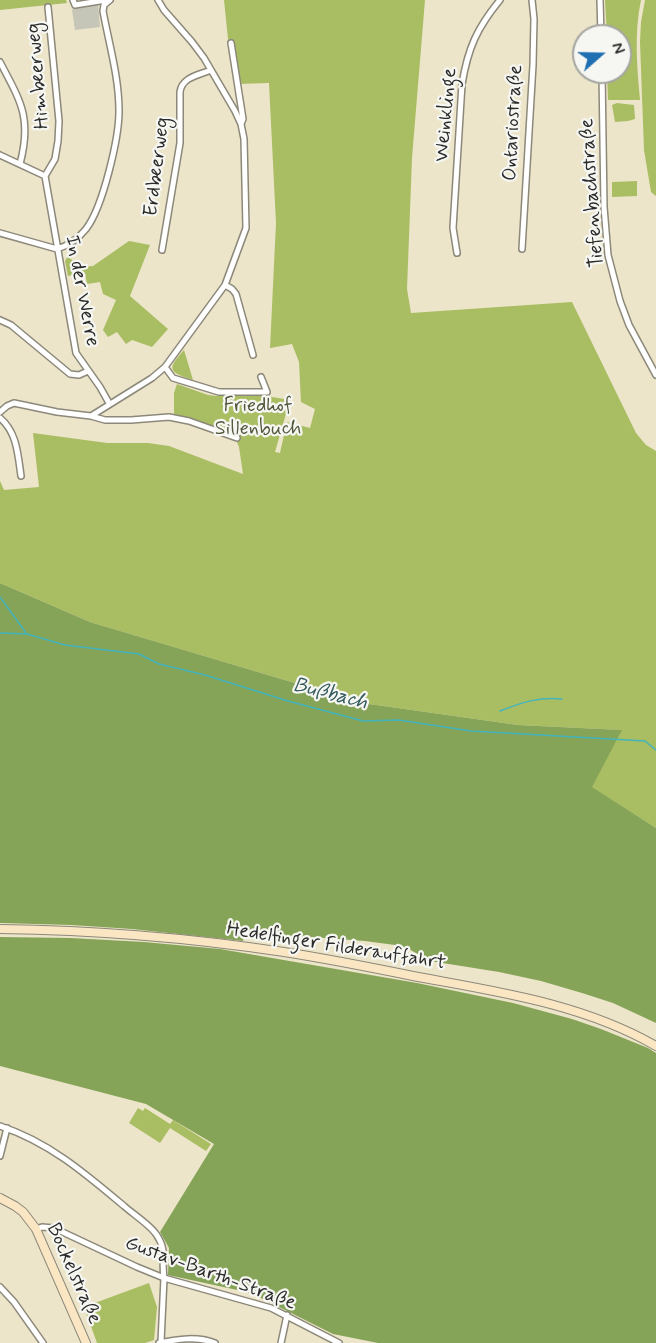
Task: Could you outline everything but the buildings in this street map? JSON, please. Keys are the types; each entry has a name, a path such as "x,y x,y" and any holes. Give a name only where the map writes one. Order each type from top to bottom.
{"main road":[{"name":"Hedelfinger Filderauffahrt","path":"0,929 152,937 231,945 312,957 542,1002 606,1022 656,1046"},
{"name":"Bockelstraße","path":"0,1198 23,1212 36,1229 86,1343"}],"street":[{"path":"74,3 108,0"},
{"path":"0,233 57,249 68,246 76,240 90,223 103,188 117,137 119,110 116,78 103,11 108,0"},
{"path":"91,416 152,378 165,367 225,285 246,228 244,139 241,124 211,70 158,0"},
{"name":"Weinklinge","path":"457,253 453,228 465,64 478,30 500,0"},
{"name":"Ontariostraße","path":"522,249 532,77 534,19 532,0"},
{"path":"600,0 601,24"},
{"name":"Himbeerweg","path":"45,176 55,159 59,121 48,7"},
{"path":"231,43 243,119 241,124"},
{"path":"0,62 23,111 26,130 25,147 20,164"},
{"name":"Erdbeerweg","path":"162,250 180,143 181,86 186,80 211,70"},
{"name":"Tiefenbachstraße","path":"602,84 604,207 609,255 620,301 629,325 656,375"},
{"path":"0,155 45,176"},
{"name":"In der Werre","path":"45,176 76,353 109,403"},
{"path":"447,243 455,241"},
{"path":"225,285 236,294 253,355"},
{"path":"0,320 11,325 70,374 79,375 88,371"},
{"path":"165,367 173,378 219,392 267,392 261,377"},
{"path":"0,412 14,403 105,420 169,417 189,421 237,438"},
{"path":"0,418 8,425 12,433 21,476"},
{"path":"0,1126 57,1152 78,1167 155,1233 165,1253 162,1269 164,1278 160,1343 184,1338 215,1343"},
{"path":"0,1156 8,1128"},
{"name":"Gustav-Barth-Straße","path":"36,1229 54,1228 164,1278 251,1301 287,1315 339,1343"},
{"path":"0,1287 14,1302 42,1343"},
{"path":"281,1343 287,1315"}],"shaded area":[{"path":"98,4 100,27 75,30 72,10 75,7"}],"green space":[{"path":"0,0 66,0 67,3 0,10"},
{"name":"Friedhof Sillenbuch","path":"224,0 425,0 412,158 407,289 411,313 572,302 636,433 646,445 656,451 656,828 591,787 621,730 518,725 362,703 90,622 0,583 0,481 4,490 39,487 33,433 107,443 148,443 169,446 243,474 239,447 234,435 191,418 174,415 174,393 177,384 208,395 266,396 290,400 275,452 280,453 287,422 310,428 315,409 301,402 299,362 292,344 270,348 276,223 269,83 237,84 228,39"},
{"path":"605,0 641,0 637,37 640,100 608,100 607,84 632,84 632,24 606,24"},
{"path":"645,0 656,0 656,196 651,192 644,150 640,42"},
{"path":"617,103 634,105 635,119 615,122 612,105"},
{"path":"637,181 637,196 612,197 612,182"},
{"path":"129,241 150,245 130,296 168,329 152,347 132,340 126,344 117,332 108,337 103,330 116,300 103,294 100,282 87,284 85,273 68,276 65,261 68,256 79,264 93,266"},
{"path":"184,350 193,380 173,370 174,362"},
{"path":"0,583 90,622 362,703 518,725 622,730 592,787 656,828 656,1023 613,1003 582,993 499,972 430,961 407,948 395,945 245,931 243,941 132,929 0,923"},
{"path":"0,937 71,938 220,949 417,983 513,1003 572,1019 648,1048 656,1053 656,1343 378,1343 333,1334 251,1293 168,1275 169,1248 160,1232 214,1144 146,1104 0,1066"},
{"path":"138,1108 143,1111 145,1108 170,1124 173,1120 211,1144 206,1151 170,1128 160,1143 129,1123"},
{"path":"149,1283 157,1307 154,1340 145,1343 97,1343 84,1307"}],"waterway":[{"path":"0,597 26,633"},
{"name":"Bußbach","path":"0,633 27,634 65,645 139,654 159,664 363,721 399,720 471,731 645,741 656,750"},
{"path":"500,711 531,701 562,699"}]}
